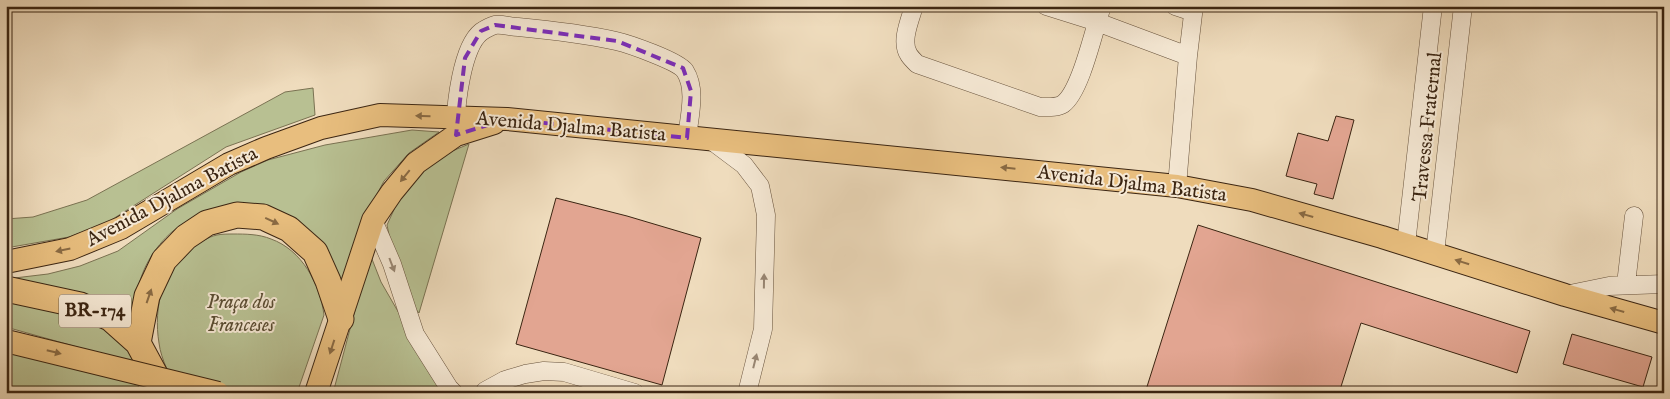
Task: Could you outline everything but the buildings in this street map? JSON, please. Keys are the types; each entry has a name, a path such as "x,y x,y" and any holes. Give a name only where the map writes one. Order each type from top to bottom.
{"highway":[{"path":"138,343 148,296 164,260 186,237 207,223 237,215 264,217 289,229 315,252 328,281 340,320"},
{"name":"BR-174","path":"6,289 80,305 110,318 138,343 156,387"}],"main road":[{"name":"Avenida Djalma Batista","path":"6,262 70,249 121,228 228,164 321,128 380,115 456,126 507,119 1177,186 1252,200 1406,244 1565,295 1664,323"},
{"path":"320,386 373,220 392,192 416,163 456,126"},
{"path":"6,341 218,393"}],"street":[{"path":"914,6 908,23 905,42 908,54 917,64 1040,107 1063,104 1077,87 1099,14"},
{"path":"1046,6 1099,14 1188,56"},
{"path":"1175,6 1194,9 1177,186"},
{"path":"1406,244 1433,6"},
{"name":"Travessa Fraternal","path":"1435,253 1463,6"},
{"name":"Avenida Djalma Batista","path":"456,126 465,58 471,44 482,32 495,26 530,28 617,41 667,59 683,68 690,80 691,91 687,138"},
{"path":"712,141 744,164 760,186 766,215 763,329 746,393"},
{"path":"1626,284 1634,216"},
{"path":"373,220 392,264 415,334 454,393"},
{"name":"Avenida Djalma Batista","path":"1565,295 1626,284 1664,284"},
{"path":"485,391 505,380 544,370 564,372 635,393"}],"highlighted area":[{"path":"495,25 617,41 683,68 691,91 687,138 507,119 456,135 465,58 481,31"}],"green space":[{"path":"313,88 315,115 226,147 105,224 69,237 6,248 6,219 33,217 87,200 285,92"},
{"path":"412,130 439,132 409,153 384,181 362,222 340,284 315,241 197,216 166,237 144,269 138,288 139,321 115,305 89,296 6,279 48,274 80,266 118,251 177,209 241,172 268,160 325,145"},
{"path":"469,144 419,313 409,301 395,263 387,225 402,192 438,157"},
{"name":"Praça dos Franceses","path":"221,234 247,234 271,239 292,251 314,280 322,303 324,315 297,393 178,393 164,362 159,343 159,302 167,277 183,255 205,240"},
{"path":"370,254 381,282 445,393 333,393"},
{"path":"6,298 95,319 140,362 139,385 135,393 6,393 6,352 102,354 6,327"}]}
